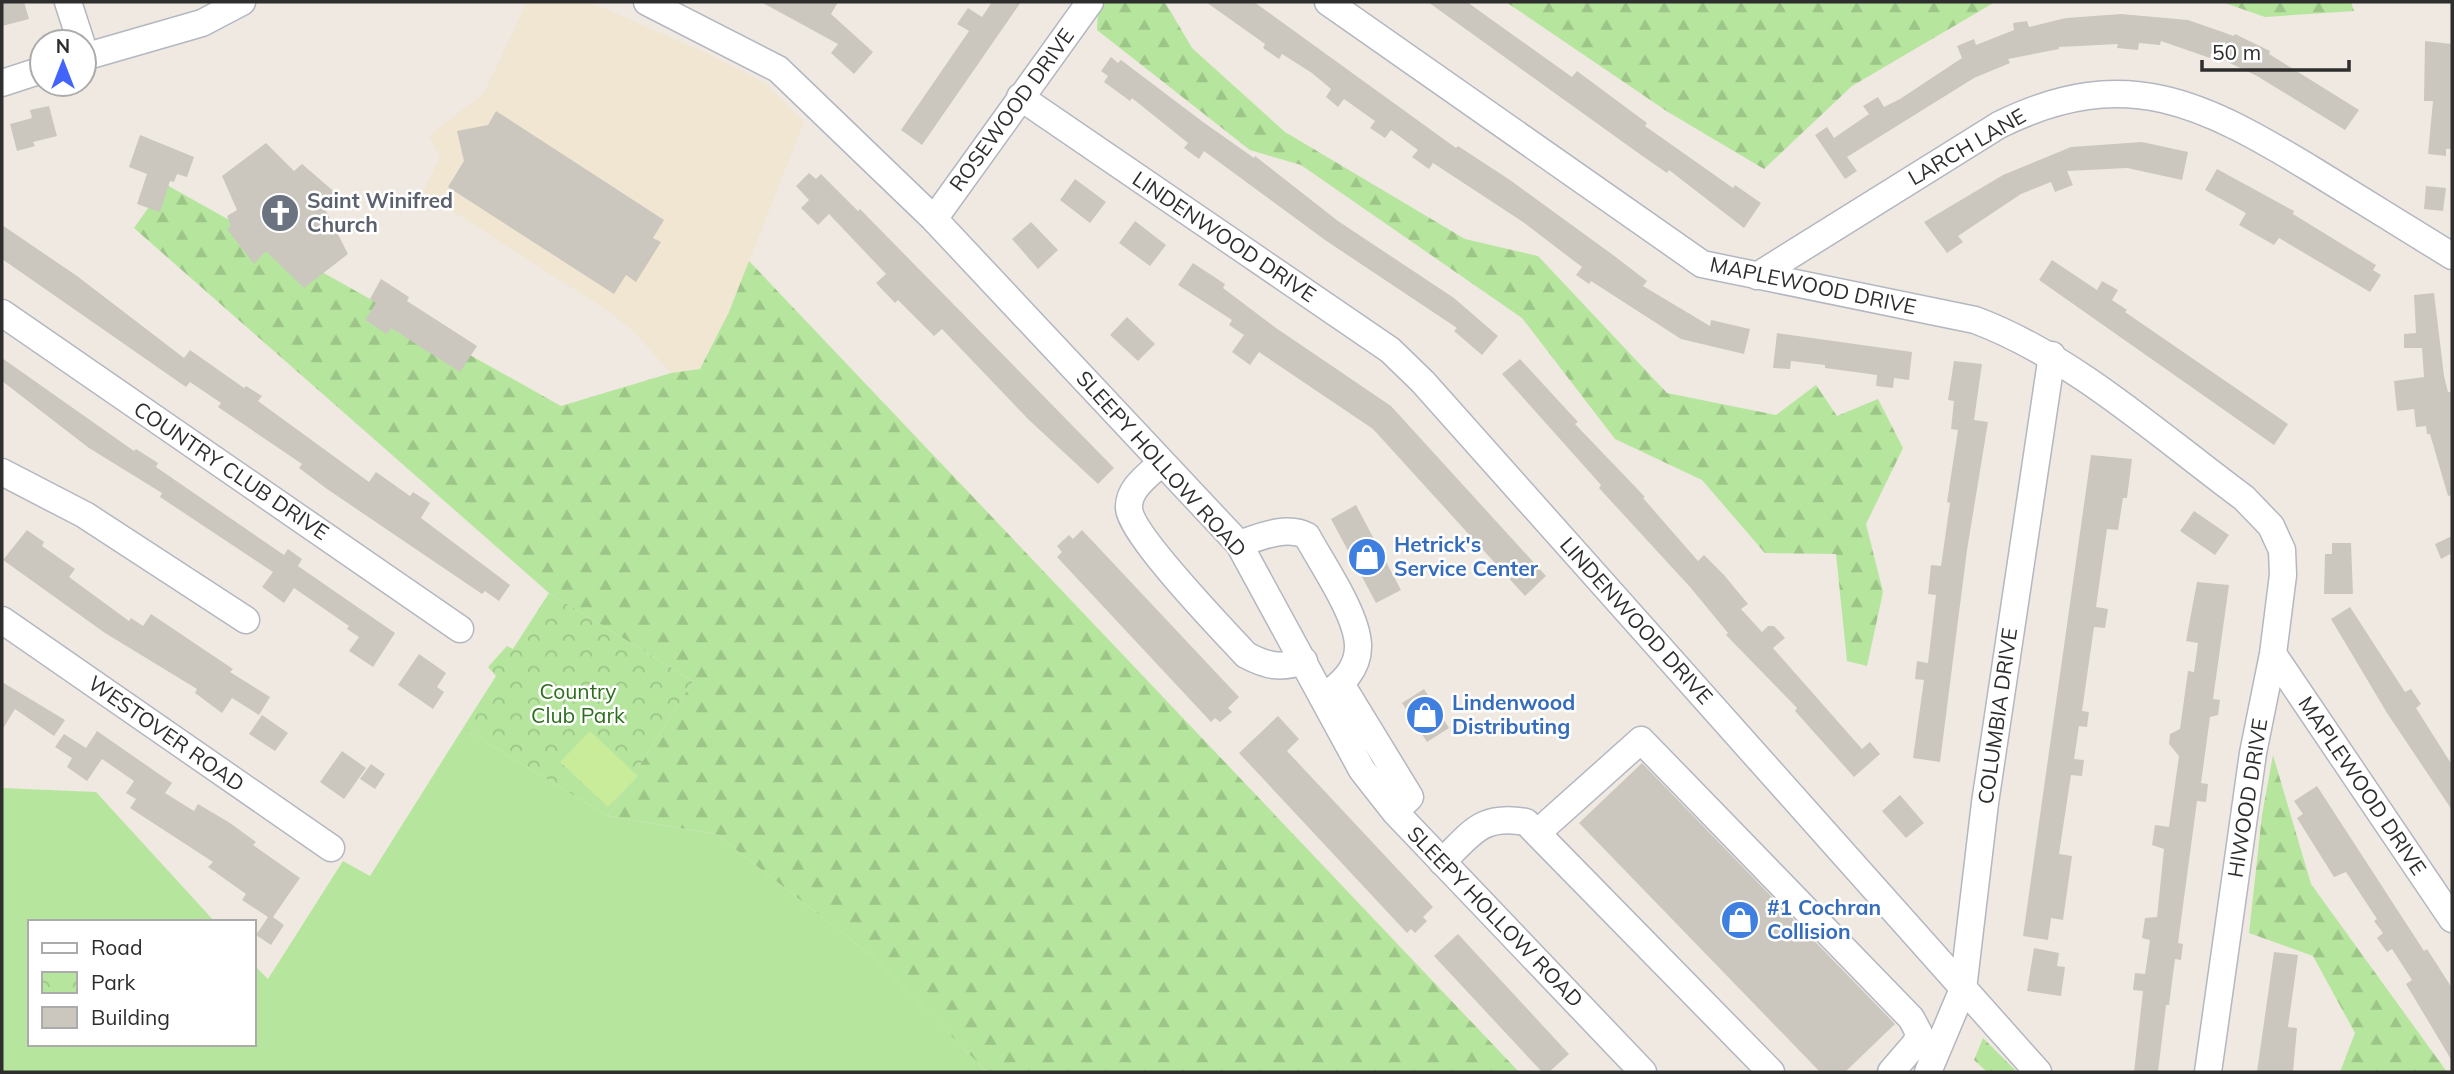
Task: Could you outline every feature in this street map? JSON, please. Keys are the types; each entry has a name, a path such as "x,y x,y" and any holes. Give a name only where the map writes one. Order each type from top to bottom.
{"street":[{"path":"68,2 76,28"},
{"path":"98,49 202,23 242,2"},
{"name":"SLEEPY HOLLOW ROAD","path":"647,2 778,69 934,219 1239,544 1304,661 1332,691 1362,770 1395,812 1643,1072"},
{"name":"ROSEWOOD DRIVE","path":"934,219 1090,2"},
{"name":"MAPLEWOOD DRIVE","path":"1328,2 1702,264 1975,320 2010,333 2052,355 2244,499 2271,526"},
{"path":"2,83 28,75"},
{"name":"LARCH LANE","path":"1757,276 1998,125 2035,107 2074,96 2118,95 2164,99 2206,111 2246,129 2452,256"},
{"name":"LINDENWOOD DRIVE","path":"1020,97 1398,358 1441,402 2038,1072"},
{"name":"COUNTRY CLUB DRIVE","path":"2,313 460,629"},
{"name":"COLUMBIA DRIVE","path":"1891,1072 1927,1057 1963,989 1986,803 2052,355"},
{"path":"1162,462 1133,490 1129,510 1141,535 1246,655 1267,666 1286,667 1304,661"},
{"path":"2,472 85,515 246,620"},
{"name":"HIWOOD DRIVE","path":"2208,1072 2253,753 2273,654 2283,575 2282,550 2271,526"},
{"path":"1239,544 1263,536 1298,531 1307,536 1350,617 1358,645 1353,667 1332,691"},
{"name":"WESTOVER ROAD","path":"2,620 331,848"},
{"name":"MAPLEWOOD DRIVE","path":"2273,654 2452,919"},
{"path":"1537,833 1641,740 1911,1018 1927,1057"},
{"path":"1442,862 1479,825 1502,818 1526,822 1771,1072"}],"shaded area":[{"path":"527,2 589,2 702,51 765,83 804,122 729,312 700,369 671,373 635,333 611,313 423,192 440,158 429,136 484,93"}],"green space":[{"path":"1104,2 1165,2 1192,48 1285,132 1465,239 1538,256 1667,393 1776,415 1816,385 1837,416 1878,399 1903,448 1866,524 1883,592 1867,666 1847,661 1836,554 1765,553 1702,480 1615,439 1522,318 1301,165 1250,150 1097,30 1098,11"},
{"path":"1506,2 1995,2 1852,86 1764,169 1668,112"},
{"path":"2222,2 2351,2 2354,11 2265,17"},
{"path":"165,184 561,406 671,373 700,369 729,312 749,261 1519,1072 987,1072 874,958 716,834 608,816 693,681 549,593 134,228"},
{"name":"Country Club Park","path":"549,593 693,681 608,816 463,728 496,676 488,667 507,646 513,649"},
{"path":"463,728 608,816 716,834 874,958 987,1072 2,1072 2,788 96,792 213,920 28,920 28,1046 256,1046 256,967 268,979 343,861 370,876"},
{"path":"590,731 638,776 608,807 560,762"},
{"path":"2273,755 2311,884 2447,1072 2340,1072 2355,1033 2313,956 2249,933 2262,815"},
{"path":"1983,1038 2017,1072 1987,1072 1974,1060"}],"building":[{"path":"2,2 24,2 29,19 2,26"},
{"path":"761,2 838,2 831,14 873,52 854,74 831,53 838,44"},
{"path":"992,2 1021,2 922,145 901,130 969,31 957,24 968,8 982,17"},
{"path":"1206,2 1254,2 1456,148 1458,146 1510,180 1613,255 1647,281 1643,286 1710,326 1711,320 1750,329 1744,354 1681,339 1591,281 1589,284 1576,275 1582,267 1523,222 1433,163 1429,169 1412,157 1418,150 1391,130 1385,138 1370,128 1375,121 1344,99 1338,107 1326,97 1331,89 1312,73 1282,54 1279,59 1263,48 1265,44"},
{"path":"1428,2 1467,2 1572,77 1577,71 1647,123 1645,126 1733,188 1735,185 1761,203 1744,228 1669,170 1667,173 1641,155"},
{"path":"2121,14 2188,20 2234,36 2235,34 2270,51 2269,54 2359,110 2345,130 2257,76 2211,54 2210,58 2161,41 2160,45 2139,43 2138,50 2117,48 2118,44 2059,47 2008,59 2010,63 1974,78 1847,157 1857,171 1845,179 1815,135 1827,127 1834,138 1869,114 1863,106 1878,97 1884,107 1900,99 1962,58 1957,46 1974,39 1976,45 2014,30 2013,23 2027,21 2029,27 2066,18"},
{"path":"2425,41 2452,44 2452,149 2446,149 2446,156 2428,154 2433,101 2424,101"},
{"path":"1111,57 1118,63 1121,60 1203,122 1254,158 1255,156 1338,221 1454,298 1498,336 1482,355 1454,331 1457,328 1325,240 1204,151 1199,159 1184,148 1188,143 1132,98 1130,101 1104,82 1108,76 1101,71"},
{"path":"49,106 57,136 33,142 35,146 17,151 10,124 32,118 30,110"},
{"path":"496,111 664,220 653,238 661,242 636,282 626,275 614,294 448,187 464,161 457,131 488,125"},
{"path":"140,135 194,157 187,177 177,174 174,182 170,181 160,212 137,204 147,174 129,167"},
{"path":"2142,142 2188,152 2182,180 2127,168 2067,171 2073,185 2055,192 2051,182 2021,194 1958,236 1963,242 1947,253 1924,222 2003,175 2071,147"},
{"name":"Saint Winifred Church","path":"266,143 294,171 302,164 338,195 323,205 348,254 304,288 266,251 254,264 227,229 231,226 227,216 237,210 222,176"},
{"path":"2217,169 2294,211 2293,214 2376,265 2373,270 2381,275 2370,292 2279,238 2274,245 2239,225 2246,213 2205,190"},
{"path":"809,173 816,179 821,174 858,211 860,209 1114,468 1098,484 1029,420 942,329 934,336 898,300 895,303 876,283 886,274 829,214 818,225 801,208 809,200 796,186"},
{"path":"1075,179 1106,202 1090,223 1060,200"},
{"path":"2426,186 2446,188 2443,211 2424,209"},
{"path":"1135,221 1166,245 1150,266 1119,243"},
{"path":"1031,222 1058,250 1038,269 1012,239"},
{"path":"2,225 77,276 184,358 190,350 244,388 246,386 262,396 258,401 369,482 376,472 410,496 413,492 430,503 421,518 510,585 499,601 485,591 482,594 327,489 299,468 302,464 218,407 221,403 190,382 186,387 2,259"},
{"path":"2052,260 2097,290 2102,281 2118,290 2112,300 2127,310 2125,312 2288,424 2274,445 2039,280"},
{"path":"1193,263 1225,284 1223,288 1276,328 1391,406 1546,576 1525,596 1373,429 1259,352 1250,365 1232,352 1244,335 1229,325 1232,320 1178,285"},
{"path":"381,279 409,297 407,301 477,346 460,372 391,328 387,334 365,320 376,303 370,299"},
{"path":"2434,293 2444,376 2448,392 2452,392 2452,495 2448,496 2430,434 2427,434 2426,426 2416,427 2414,409 2397,411 2394,381 2424,377 2422,348 2404,348 2404,334 2416,333 2414,295"},
{"path":"1127,317 1155,344 1138,361 1110,335"},
{"path":"1777,333 1912,352 1909,380 1894,378 1893,388 1876,386 1877,375 1825,368 1825,365 1791,361 1790,369 1773,368"},
{"path":"2,358 134,451 136,449 158,463 156,467 284,555 288,549 302,559 298,566 395,633 373,667 349,651 359,637 347,629 349,626 294,588 284,603 262,587 273,572 160,497 162,493 89,448 2,381"},
{"path":"1520,359 1578,422 1575,424 1645,497 1643,498 1698,561 1704,555 1724,575 1748,604 1741,609 1762,632 1768,626 1774,626 1785,638 1773,648 1862,749 1870,742 1880,754 1854,777 1795,711 1797,708 1726,635 1728,633 1690,587 1599,488 1601,485 1502,374"},
{"path":"1954,361 1982,364 1974,420 1988,422 1967,550 1940,762 1913,758 1924,680 1915,679 1917,661 1928,663 1936,595 1928,594 1931,565 1941,566 1950,503 1947,502 1958,430 1951,429 1954,401 1948,400"},
{"path":"2091,455 2132,459 2127,498 2123,498 2118,530 2107,529 2096,607 2108,609 2105,628 2094,627 2082,711 2089,712 2087,727 2079,726 2074,759 2084,760 2082,776 2071,775 2059,854 2072,856 2063,920 2051,918 2048,940 2023,936"},
{"path":"1356,505 1401,590 1376,603 1331,519"},
{"path":"2194,511 2229,535 2215,555 2180,531"},
{"path":"27,530 44,542 42,546 75,569 69,577 129,621 131,618 143,626 151,614 233,669 230,672 270,697 259,715 232,698 222,713 195,693 197,689 105,633 3,560"},
{"path":"1082,530 1239,697 1228,708 1232,712 1220,722 1215,718 1211,722 1057,557 1062,552 1057,546 1069,535 1073,539"},
{"path":"2452,536 2452,553 2441,559 2435,544"},
{"path":"2332,543 2351,543 2353,594 2324,594 2325,554 2332,554"},
{"path":"2197,582 2229,585 2213,699 2220,700 2218,715 2210,717 2201,783 2208,784 2206,802 2197,801 2178,943 2183,944 2181,960 2175,959 2158,1072 2134,1072 2143,991 2133,990 2135,973 2145,974 2150,940 2142,938 2145,918 2157,917 2164,849 2152,845 2155,825 2169,827 2179,756 2169,744 2170,734 2180,729 2188,671 2194,672 2198,643 2186,641"},
{"path":"2350,607 2405,692 2411,689 2421,704 2416,708 2452,765 2452,810 2387,713 2331,619"},
{"path":"419,654 446,673 437,687 444,692 433,709 398,685"},
{"path":"2,682 65,720 54,736 15,709 2,730"},
{"path":"1424,689 1449,728 1427,742 1402,703"},
{"path":"262,715 288,733 275,751 249,734"},
{"path":"1278,716 1299,739 1287,751 1433,907 1423,917 1427,921 1415,933 1411,929 1407,933 1239,753"},
{"path":"97,731 172,783 165,793 194,811 198,804 230,823 256,842 253,845 300,878 273,917 284,925 271,945 256,935 268,917 242,900 246,894 208,867 213,862 130,808 136,799 126,793 134,781 102,759 87,781 67,767 72,758 55,747 64,734 86,748"},
{"path":"342,751 366,768 344,799 320,782"},
{"name":"#1 Cochran Collision","path":"1642,763 1895,1024 1845,1072 1820,1072 1579,823"},
{"path":"371,764 385,774 375,789 360,779"},
{"path":"2317,786 2424,951 2427,949 2452,988 2452,1061 2406,984 2412,980 2392,949 2387,952 2377,938 2383,933 2374,921 2377,919 2346,872 2334,877 2297,818 2303,814 2294,801"},
{"path":"1900,795 1924,823 1906,838 1882,811"},
{"path":"1458,934 1569,1054 1549,1072 1542,1072 1434,956"},
{"path":"2034,948 2059,953 2057,966 2065,967 2061,996 2027,991"},
{"path":"2274,952 2298,955 2288,1027 2297,1028 2293,1072 2257,1072"}],"place":[{"name":"Saint Winifred Church","path":"280,213"},
{"name":"Hetrick's Service Center","path":"1367,557"},
{"name":"Lindenwood Distributing","path":"1425,715"},
{"name":"#1 Cochran Collision","path":"1740,920"}]}
